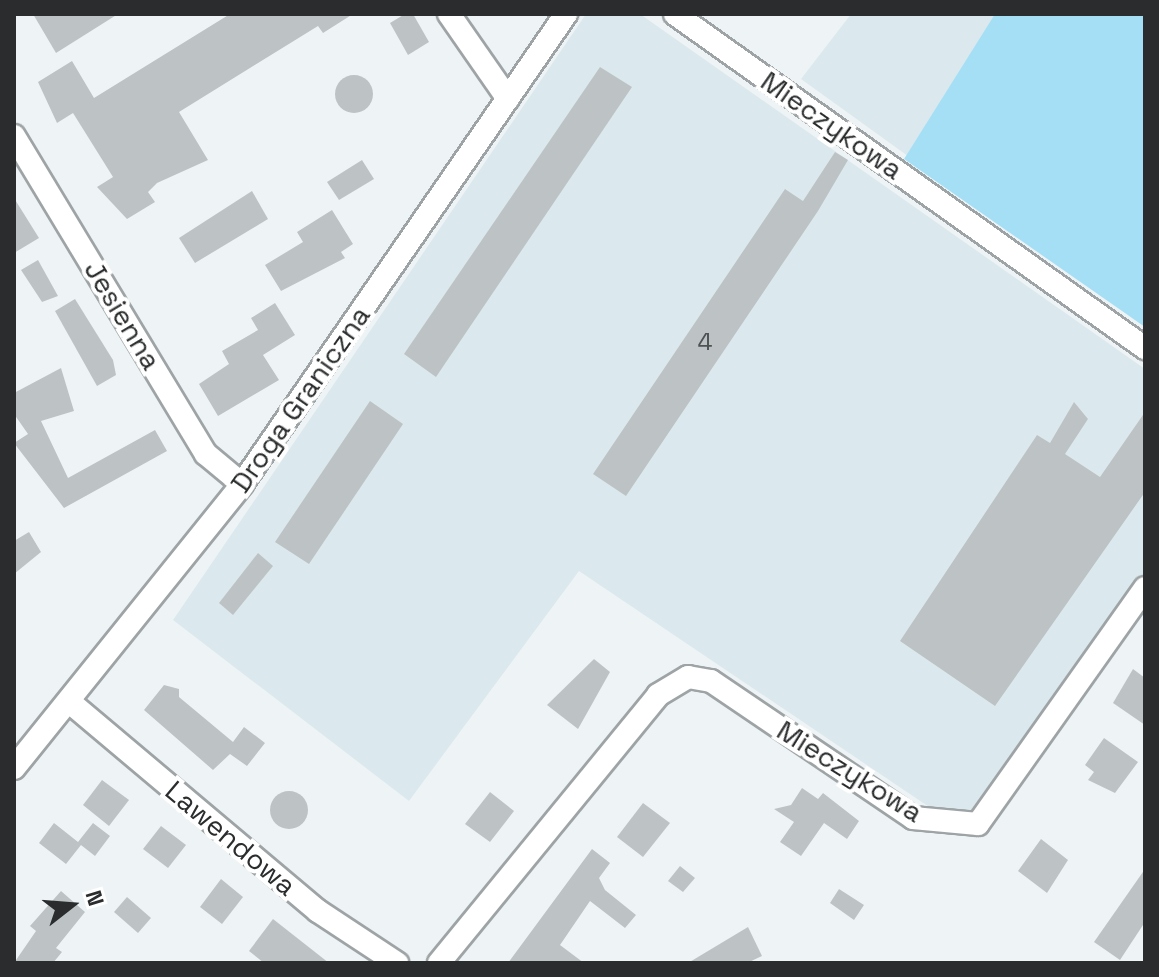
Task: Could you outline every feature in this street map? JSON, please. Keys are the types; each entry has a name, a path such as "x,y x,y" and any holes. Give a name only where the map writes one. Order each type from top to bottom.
{"street":[{"path":"449,14 508,99"},
{"name":"Droga Graniczna","path":"14,768 72,704 242,484 566,14"},
{"name":"Mieczykowa","path":"675,14 1145,348"},
{"name":"Jesienna","path":"14,136 206,454 242,484"},
{"name":"Mieczykowa","path":"439,963 658,695 688,677 711,681 913,818 978,824 1145,588"},
{"name":"Lawendowa","path":"72,704 318,911 397,963"}],"shaded area":[{"path":"586,14 640,14 1145,369 1145,574 974,818 941,815 579,571 409,801 173,620"},
{"path":"851,14 1145,14 1145,327 801,79"},
{"path":"995,14 1145,14 1145,327 904,159"}],"building":[{"path":"33,14 118,14 56,53"},
{"path":"230,14 353,14 323,33 318,26 179,112 208,160 157,183 148,192 155,202 127,219 97,187 113,177 73,113 57,123 38,82 72,61 94,98"},
{"path":"405,14 413,14 429,42 408,55 390,23"},
{"path":"600,67 632,87 436,377 404,354"},
{"path":"354,75 368,80 373,94 368,108 354,113 340,108 335,94 340,80"},
{"path":"835,152 848,160 818,211 626,496 593,474 785,189 803,201"},
{"path":"362,160 374,179 339,200 327,182"},
{"path":"252,191 268,219 195,263 179,238"},
{"path":"14,198 39,238 14,253"},
{"path":"332,210 353,244 341,252 345,258 281,291 265,265 303,242 297,232"},
{"path":"38,260 58,296 42,302 21,270"},
{"path":"75,299 113,360 116,375 97,386 55,311"},
{"path":"275,303 295,335 263,355 279,380 218,416 199,384 229,364 222,351 258,330 251,318"},
{"path":"61,368 74,411 41,421 68,478 155,430 167,451 64,508 14,443 28,434 14,414 14,393"},
{"path":"370,401 403,424 309,564 275,542"},
{"path":"1074,402 1088,419 1065,454 1100,477 1145,412 1145,492 995,706 900,641 1037,435 1050,443"},
{"path":"29,532 41,552 14,574 14,541"},
{"path":"258,553 273,566 233,615 219,603"},
{"path":"594,659 610,672 578,729 547,705"},
{"path":"1133,669 1145,678 1145,725 1113,703"},
{"path":"164,685 179,689 179,697 233,742 244,727 265,743 247,766 230,754 213,770 144,710"},
{"path":"1104,738 1138,762 1115,793 1088,780 1094,772 1085,765"},
{"path":"102,780 129,800 109,826 83,805"},
{"path":"802,788 818,799 823,793 859,821 847,839 824,823 801,856 780,842 794,822 774,809 791,805"},
{"path":"289,791 303,796 308,810 303,824 289,829 275,824 270,810 275,796"},
{"path":"490,792 514,811 490,842 465,824"},
{"path":"643,803 670,823 643,857 617,837"},
{"path":"54,823 78,842 93,823 110,836 95,856 81,845 66,864 39,843"},
{"path":"161,826 186,845 168,868 143,849"},
{"path":"1041,839 1068,860 1047,893 1018,871"},
{"path":"592,849 610,863 599,878 605,890 636,915 625,928 590,901 560,945 584,963 508,963"},
{"path":"680,866 695,878 683,892 668,881"},
{"path":"1145,869 1145,922 1120,960 1094,942"},
{"path":"221,879 243,897 222,924 200,907"},
{"path":"839,889 864,905 854,920 830,903"},
{"path":"61,891 85,912 56,948 62,952 53,963 14,963 36,931 30,926"},
{"path":"127,897 151,918 138,933 114,912"},
{"path":"273,919 329,963 264,963 249,951"},
{"path":"748,927 762,956 747,963 688,963"}]}
